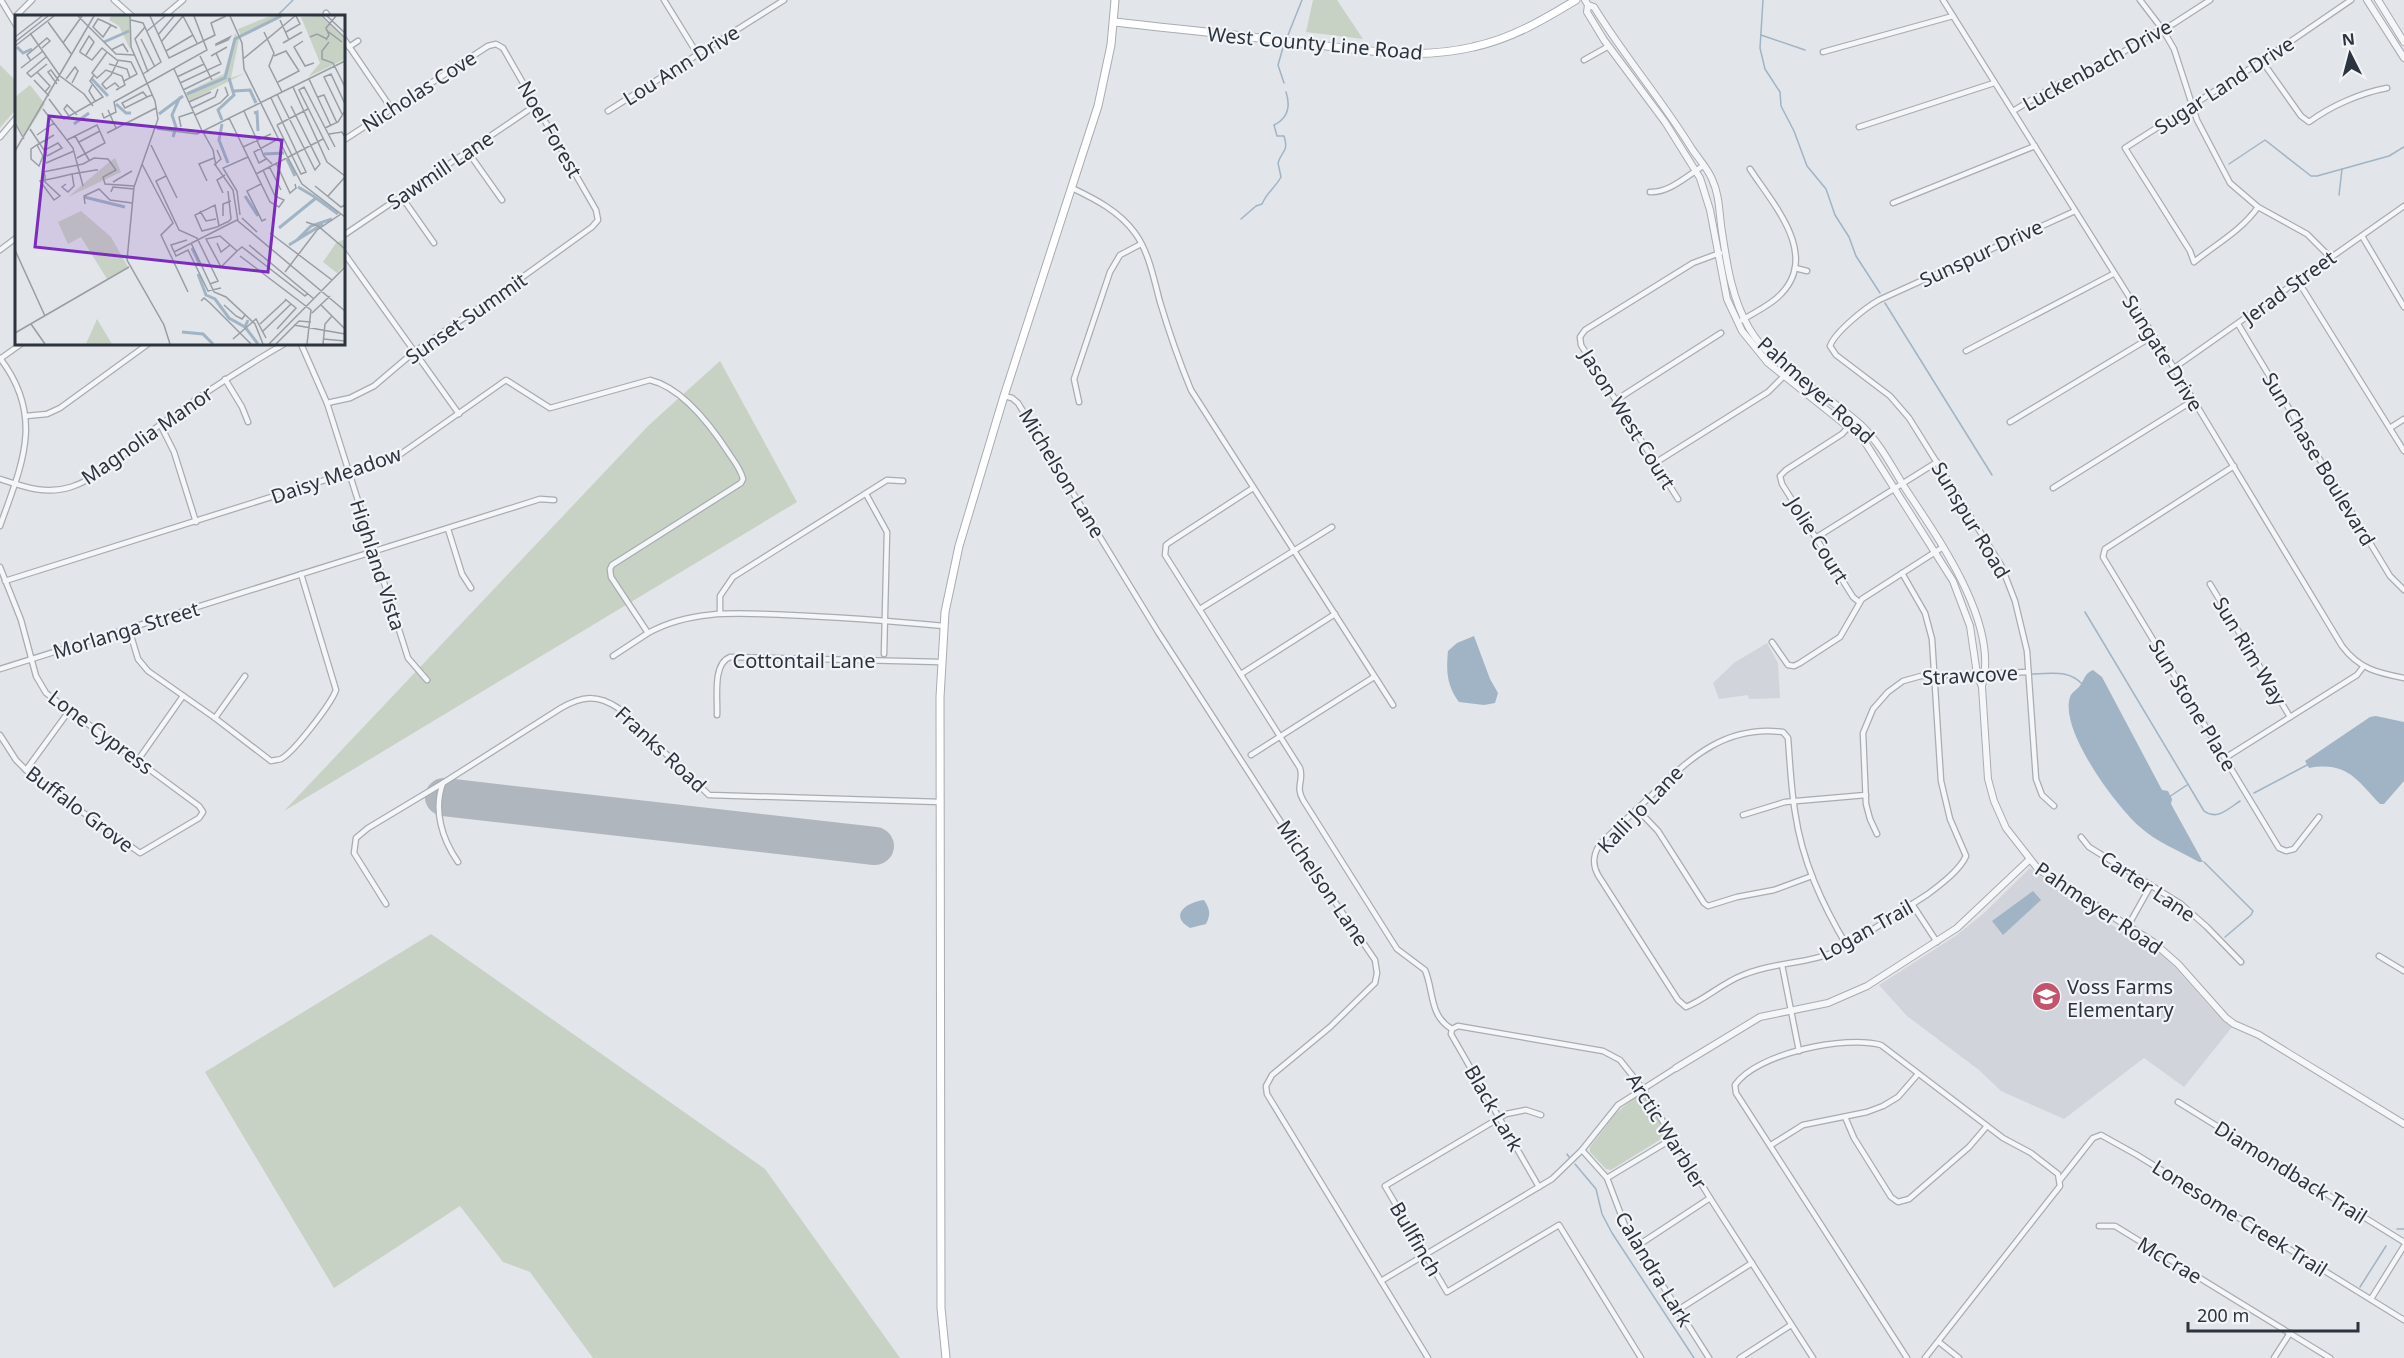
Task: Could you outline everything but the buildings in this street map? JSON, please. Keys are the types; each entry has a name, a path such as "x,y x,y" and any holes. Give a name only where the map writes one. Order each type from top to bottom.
{"main road":[{"path":"946,1358 941,1308 940,802 941,662 944,626 959,546 1004,396 1098,106 1114,22 1115,0"},
{"name":"West County Line Road","path":"1114,22 1396,54 1445,52 1492,42 1531,28 1576,0"}],"street":[{"path":"1,0 15,23"},
{"path":"17,15 32,0"},
{"path":"114,0 131,15"},
{"path":"165,15 183,0"},
{"path":"664,0 698,55"},
{"name":"Lou Ann Drive","path":"608,111 784,0"},
{"name":"Sungate Drive","path":"1943,0 2194,400 2342,646 2362,667"},
{"path":"2140,0 2163,29 2174,49 2197,120 2230,183 2258,207 2307,234 2330,257"},
{"name":"Luckenbach Drive","path":"2013,111 2058,84 2090,72 2210,0"},
{"name":"Sugar Land Drive","path":"2258,207 2249,220 2194,262 2190,251 2125,148 2262,61 2351,0"},
{"path":"2367,0 2404,58"},
{"path":"2378,0 2404,42"},
{"name":"Pahmeyer Road","path":"1586,2 1587,12 1609,46 1665,122 1696,171 1707,200 1727,299 1738,323 1760,355 1784,377 1863,439 1953,581 1973,638 1977,674 1982,687 1985,752 1991,791 2006,828 2029,860 2048,877 2128,926 2165,952 2215,1007 2234,1024 2259,1035 2404,1124"},
{"name":"Pahmeyer Road","path":"1586,2 1594,7 1711,176 1718,195 1734,293 1744,318 1762,346 1789,371 1855,420 1881,449 1943,547 1961,579 1973,608 1986,673 1982,687"},
{"path":"1823,52 1953,16"},
{"path":"345,41 391,108"},
{"path":"349,47 358,41"},
{"name":"Noel Forest","path":"496,44 503,48 592,202 598,220"},
{"name":"Nicholas Cove","path":"345,139 488,46 496,44"},
{"path":"1584,60 1609,46"},
{"path":"2262,61 2301,116 2309,122 2369,92 2387,88"},
{"path":"1859,127 1994,82"},
{"name":"Sawmill Lane","path":"345,233 536,105"},
{"path":"0,137 15,119"},
{"path":"1893,203 2035,146"},
{"path":"468,152 502,200"},
{"path":"1650,192 1663,191 1703,166"},
{"path":"1738,323 1783,292 1792,279 1795,268 1796,254 1789,229 1750,169"},
{"path":"1072,188 1101,202 1120,216 1141,243 1173,345 1191,390 1393,705"},
{"path":"401,196 434,243"},
{"name":"Jerad Street","path":"2174,369 2404,206"},
{"name":"Sunspur Drive","path":"1888,295 2075,211"},
{"name":"Sunset Summit","path":"327,403 350,398 374,386 414,352 499,294 592,227 598,220"},
{"path":"2362,236 2404,307"},
{"path":"0,250 15,239"},
{"path":"1079,402 1074,379 1110,272 1120,255 1141,243"},
{"path":"1718,253 1726,251"},
{"name":"Jason West Court","path":"1678,499 1581,345 1580,337 1585,330 1693,263 1718,253"},
{"path":"345,254 459,414"},
{"path":"1795,268 1807,271"},
{"path":"1966,351 2113,274"},
{"path":"2298,281 2404,452"},
{"name":"Sunspur Road","path":"1888,295 1867,308 1834,338 1830,346 1836,355 1867,377 1897,403 1993,550 2009,584 2024,634 2036,779 2042,795 2054,806"},
{"name":"Sun Chase Boulevard","path":"2238,324 2390,576 2404,590"},
{"path":"1616,400 1721,333"},
{"path":"2010,422 2153,336"},
{"path":"0,526 26,443 26,416 15,382 0,358 20,345"},
{"path":"26,416 47,414 60,408 147,345"},
{"name":"Magnolia Manor","path":"0,479 45,491 78,485 94,476 160,424 225,379 282,345"},
{"name":"Highland Vista","path":"301,345 327,403 408,658 427,680"},
{"path":"1655,463 1768,392 1789,371"},
{"path":"225,379 248,422"},
{"name":"Daisy Meadow","path":"5,582 395,458 506,380 550,408 644,380 663,384 712,427 743,479 741,483 612,565 611,577 648,633"},
{"name":"Michelson Lane","path":"1004,396 1018,403 1158,632 1295,844 1375,960 1377,974 1375,983 1370,989 1330,1027 1272,1075 1266,1086 1269,1099 1428,1358"},
{"path":"2053,488 2194,400"},
{"path":"1850,427 1855,420"},
{"path":"2390,428 2404,420"},
{"path":"160,424 174,452 196,522"},
{"name":"Jolie Court","path":"1850,427 1780,476 1782,484 1853,597 1859,602"},
{"path":"1817,537 1937,462"},
{"name":"Sun Stone Place","path":"2234,466 2105,549 2103,555 2279,848 2286,852 2294,849 2319,817"},
{"path":"720,613 720,596 733,577 887,480 903,481"},
{"path":"1254,488 1163,548 1165,555 1280,737"},
{"path":"866,494 887,532 884,654"},
{"name":"Morlanga Street","path":"0,669 540,499 554,500"},
{"path":"1200,609 1332,527"},
{"path":"448,529 462,574 471,588"},
{"path":"1772,642 1783,661 1791,666 1800,663 1840,637 1859,602 1943,547"},
{"name":"Lone Cypress","path":"0,567 21,620 36,676 42,687 53,699 138,760 199,806 203,812 199,818 140,853"},
{"path":"1902,573 1918,600 1929,626 1934,676"},
{"path":"129,629 138,659 148,671 271,761 282,759 324,713 336,690 301,574"},
{"name":"Sun Rim Way","path":"2210,584 2290,717"},
{"path":"613,656 648,633 686,617 720,613 840,616 944,626"},
{"path":"1241,674 1335,614"},
{"name":"Cottontail Lane","path":"717,715 719,670 723,661 730,657 941,662"},
{"path":"2225,758 2357,675 2362,667 2404,678"},
{"name":"Strawcove","path":"1877,834 1870,819 1866,795 1863,741 1868,718 1896,685 1912,678 2028,672"},
{"path":"215,718 245,676"},
{"name":"Logan Trail","path":"1686,1007 1743,974 1825,957 1847,946 1934,889 1962,863 1966,856 1950,819 1943,791 1934,676"},
{"path":"1251,754 1374,677"},
{"path":"138,760 183,696"},
{"name":"Franks Road","path":"386,904 354,853 356,838 368,828 575,700 594,697 618,708 709,795 940,802"},
{"path":"26,770 69,711"},
{"name":"Kalli Jo Lane","path":"1686,1007 1678,1000 1596,870 1594,858 1598,847 1693,756 1711,745 1746,734 1776,731 1786,733 1793,801"},
{"name":"Buffalo Grove","path":"0,735 16,760 26,770 140,853"},
{"name":"Arctic Warbler","path":"1280,737 1300,768 1299,792 1303,800 1397,949 1425,970 1432,1001 1443,1024 1452,1029 1458,1026 1609,1053 1624,1064 1643,1089 1672,1139 1813,1358"},
{"path":"443,783 438,796 440,818 444,839 458,862"},
{"path":"1743,815 1793,801 1866,795"},
{"path":"1793,801 1801,841 1812,876 1824,906 1847,946"},
{"path":"1637,808 1658,831 1708,906 1737,897 1766,892 1812,876"},
{"name":"Carter Lane","path":"2081,837 2089,847 2151,885 2194,915 2241,962"},
{"path":"1381,1281 1562,1171 1618,1105 1751,1021 1769,1014 1846,997 1937,942 1973,915 2029,860"},
{"path":"2128,926 2151,885"},
{"path":"1912,904 1937,942"},
{"path":"2379,956 2404,971"},
{"path":"1782,965 1799,1050"},
{"name":"Black Lark","path":"1452,1029 1451,1034 1539,1187"},
{"path":"1907,1358 1736,1093 1735,1085 1739,1080 1762,1064 1799,1050 1859,1041 1881,1045 2010,1144 2031,1153 2053,1168 2060,1180 2060,1186 1925,1358"},
{"path":"1771,1145 1803,1125 1876,1109 1898,1097 1918,1074"},
{"name":"Diamondback Trail","path":"2178,1102 2404,1244"},
{"path":"1499,1118 1516,1111 1526,1110 1541,1115"},
{"path":"1845,1117 1858,1147 1892,1197 1898,1202 1909,1199 1969,1147 1987,1126"},
{"name":"Bullfinch","path":"1499,1118 1385,1186 1448,1292 1559,1225 1641,1358"},
{"name":"Lonesome Creek Trail","path":"2060,1180 2097,1136 2106,1137 2404,1320"},
{"path":"1606,1178 1672,1139"},
{"name":"Calandra Lark","path":"1582,1150 1606,1178 1613,1191 1621,1219 1709,1358"},
{"path":"1637,1246 1710,1198"},
{"name":"McCrae","path":"2099,1226 2115,1226 2330,1358"},
{"path":"2371,1299 2404,1244"},
{"path":"1678,1310 1752,1263"},
{"path":"1740,1358 1791,1325"},
{"path":"2274,1358 2290,1333"},
{"path":"1939,1342 1959,1358"}],"shaded area":[{"path":"1767,643 1778,663 1780,698 1749,699 1748,695 1719,699 1713,683 1734,663"},
{"name":"Voss Farms Elementary","path":"2030,868 2079,906 2161,954 2212,1009 2233,1026 2184,1087 2144,1058 2064,1119 2001,1091 1979,1070 1907,1016 1879,985 1957,935 1984,913"}],"green space":[{"path":"1313,0 1337,0 1363,39 1306,32"},
{"path":"0,65 15,80 15,110 0,128"},
{"path":"720,361 797,502 284,811 649,425"},
{"path":"431,934 765,1169 900,1358 593,1358 530,1272 503,1262 460,1206 334,1288 205,1072"},
{"path":"1639,1094 1645,1095 1666,1131 1666,1136 1611,1170 1606,1169 1590,1152 1590,1147 1616,1113"}],"water":[{"path":"1474,636 1490,679 1498,693 1495,703 1484,705 1459,702 1450,684 1447,672 1448,651 1457,643"},
{"path":"2093,670 2102,677 2162,790 2168,791 2172,799 2171,804 2203,862 2161,842 2140,827 2104,785 2081,747 2069,711 2070,697 2086,675"},
{"path":"2376,716 2404,722 2404,781 2384,804 2380,804 2350,774 2333,767 2309,768 2305,761 2370,717"},
{"path":"2033,891 2041,900 2003,935 1992,921"},
{"path":"1204,900 1209,912 1206,924 1190,928 1181,918 1182,910 1192,903"}],"waterway":[{"path":"278,15 293,0"},
{"path":"1286,40 1302,0"},
{"path":"1763,0 1760,48 1765,69 1780,92 1781,106 1794,131 1807,166 1826,189 1835,215 1849,237 1856,256 1880,293"},
{"path":"1761,35 1805,50"},
{"path":"1284,44 1278,65 1284,83"},
{"path":"1241,219 1256,206 1262,204 1281,177 1278,163 1285,148 1285,141 1284,136 1277,136 1274,125 1287,112 1286,92"},
{"path":"2229,164 2265,140 2311,176 2317,176 2389,156 2404,147"},
{"path":"2339,195 2342,169"},
{"path":"1885,303 1992,475"},
{"path":"2085,612 2204,811 2209,814 2218,814 2240,801"},
{"path":"2032,674 2065,674 2082,684"},
{"path":"2254,793 2309,764"},
{"path":"2169,797 2187,785"},
{"path":"2204,862 2253,911 2225,937"},
{"path":"1575,1164 1596,1189 1602,1214 1612,1233 1694,1358"},
{"path":"2397,1229 2404,1229"},
{"path":"2360,1287 2386,1246"}],"runway":[{"path":"444,797 875,846"}],"place":[{"name":"Voss Farms Elementary","path":"2046,997"}]}
